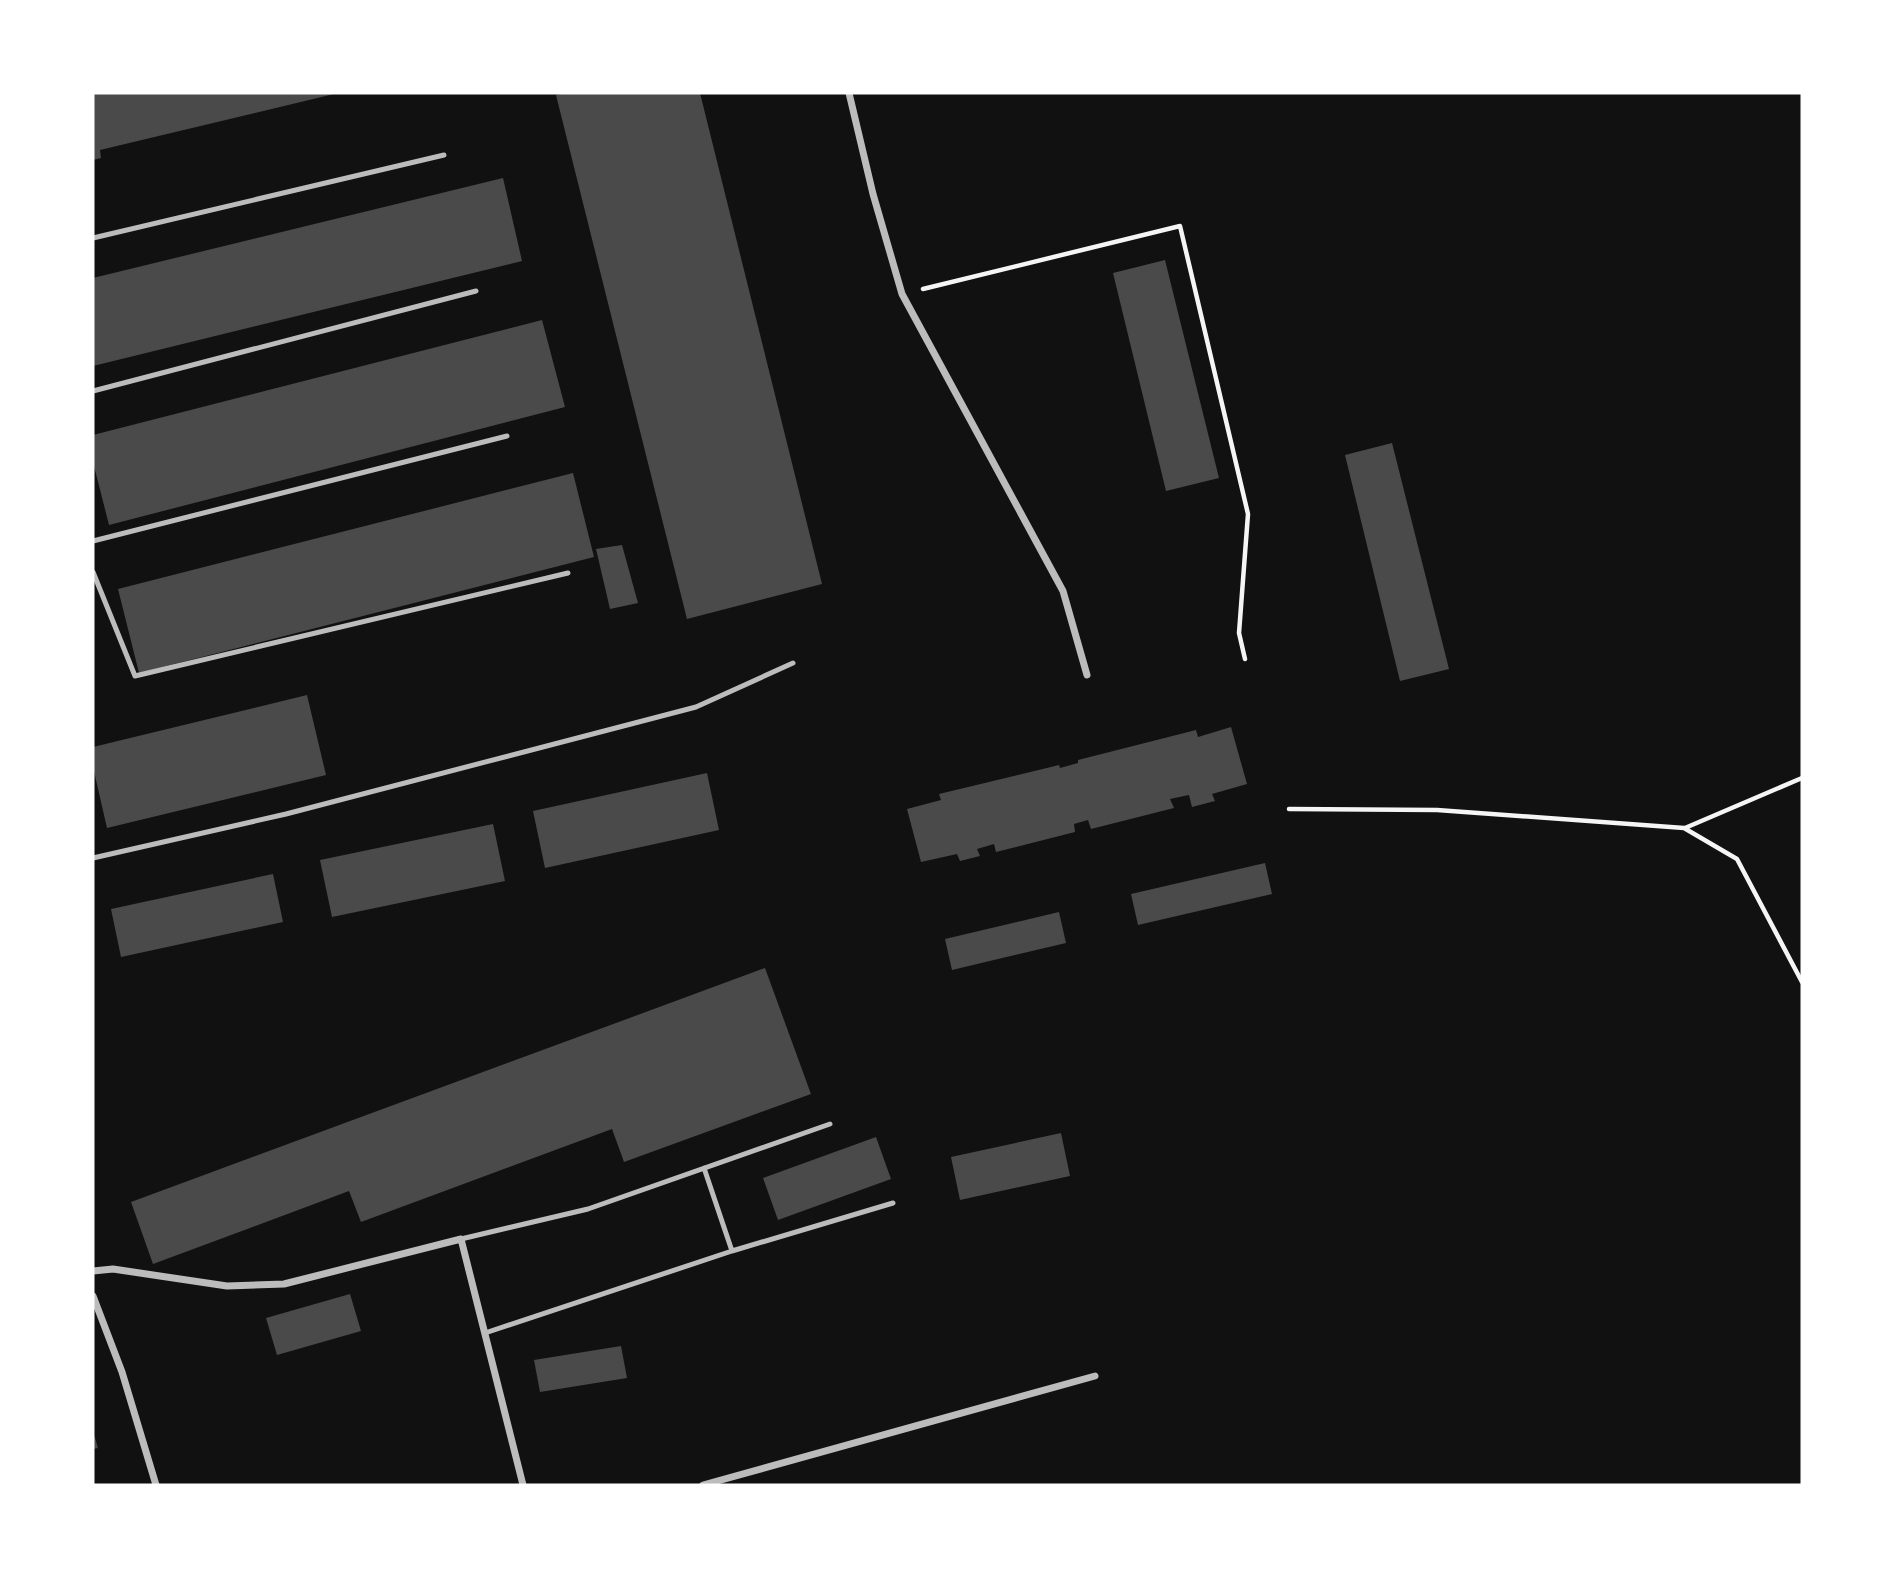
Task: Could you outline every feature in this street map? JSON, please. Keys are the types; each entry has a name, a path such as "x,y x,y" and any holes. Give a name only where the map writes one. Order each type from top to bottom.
{"street":[{"path":"849,93 873,194 902,294 1063,591 1087,675"},
{"path":"93,1270 113,1269 227,1286 284,1284 461,1238 523,1485"},
{"path":"93,1296 122,1372 156,1485"},
{"path":"703,1485 1095,1376"}],"lane":[{"path":"93,238 444,155"},
{"path":"93,391 476,291"},
{"path":"93,541 507,436"},
{"path":"93,572 135,677 568,573"},
{"path":"93,858 286,814 696,707 793,663"},
{"path":"461,1238 588,1209 830,1124"},
{"path":"705,1168 733,1251"},
{"path":"485,1333 733,1251 893,1203"}],"path":[{"path":"902,294 1180,226 1248,514 1239,633 1245,659"},
{"path":"1684,828 1802,778"},
{"path":"1289,809 1437,810 1684,828 1737,859 1802,982"}],"building":[{"path":"93,93 334,94 100,150 101,158 93,160"},
{"path":"700,93 822,584 687,619 556,95"},
{"path":"503,178 522,261 93,366 93,278"},
{"path":"1165,260 1219,478 1166,491 1113,273"},
{"path":"542,320 565,407 109,525 93,462 93,435"},
{"path":"1392,443 1449,669 1400,681 1345,455"},
{"path":"573,473 594,557 139,673 118,589"},
{"path":"622,545 638,603 610,609 596,549"},
{"path":"307,695 326,775 107,828 93,767 93,747"},
{"path":"1231,727 1247,784 1212,794 1215,801 1192,807 1189,795 1170,799 1174,808 1091,829 1088,820 1074,824 1075,832 996,852 994,844 977,849 980,856 960,861 957,854 921,862 907,809 941,800 939,794 1059,765 1060,768 1078,763 1078,760 1196,730 1198,737"},
{"path":"707,773 719,830 545,868 533,811"},
{"path":"493,824 505,881 332,917 320,860"},
{"path":"1265,863 1272,894 1138,925 1131,894"},
{"path":"273,874 283,922 121,957 111,909"},
{"path":"1059,912 1066,943 952,970 945,939"},
{"path":"765,968 811,1094 624,1162 612,1129 361,1222 349,1191 153,1264 131,1202"},
{"path":"1061,1133 1070,1176 960,1200 951,1157"},
{"path":"876,1137 891,1179 778,1220 763,1178"},
{"path":"350,1294 361,1331 277,1355 266,1318"},
{"path":"621,1346 627,1378 540,1392 534,1360"},
{"path":"93,1431 98,1448 93,1449"}]}
